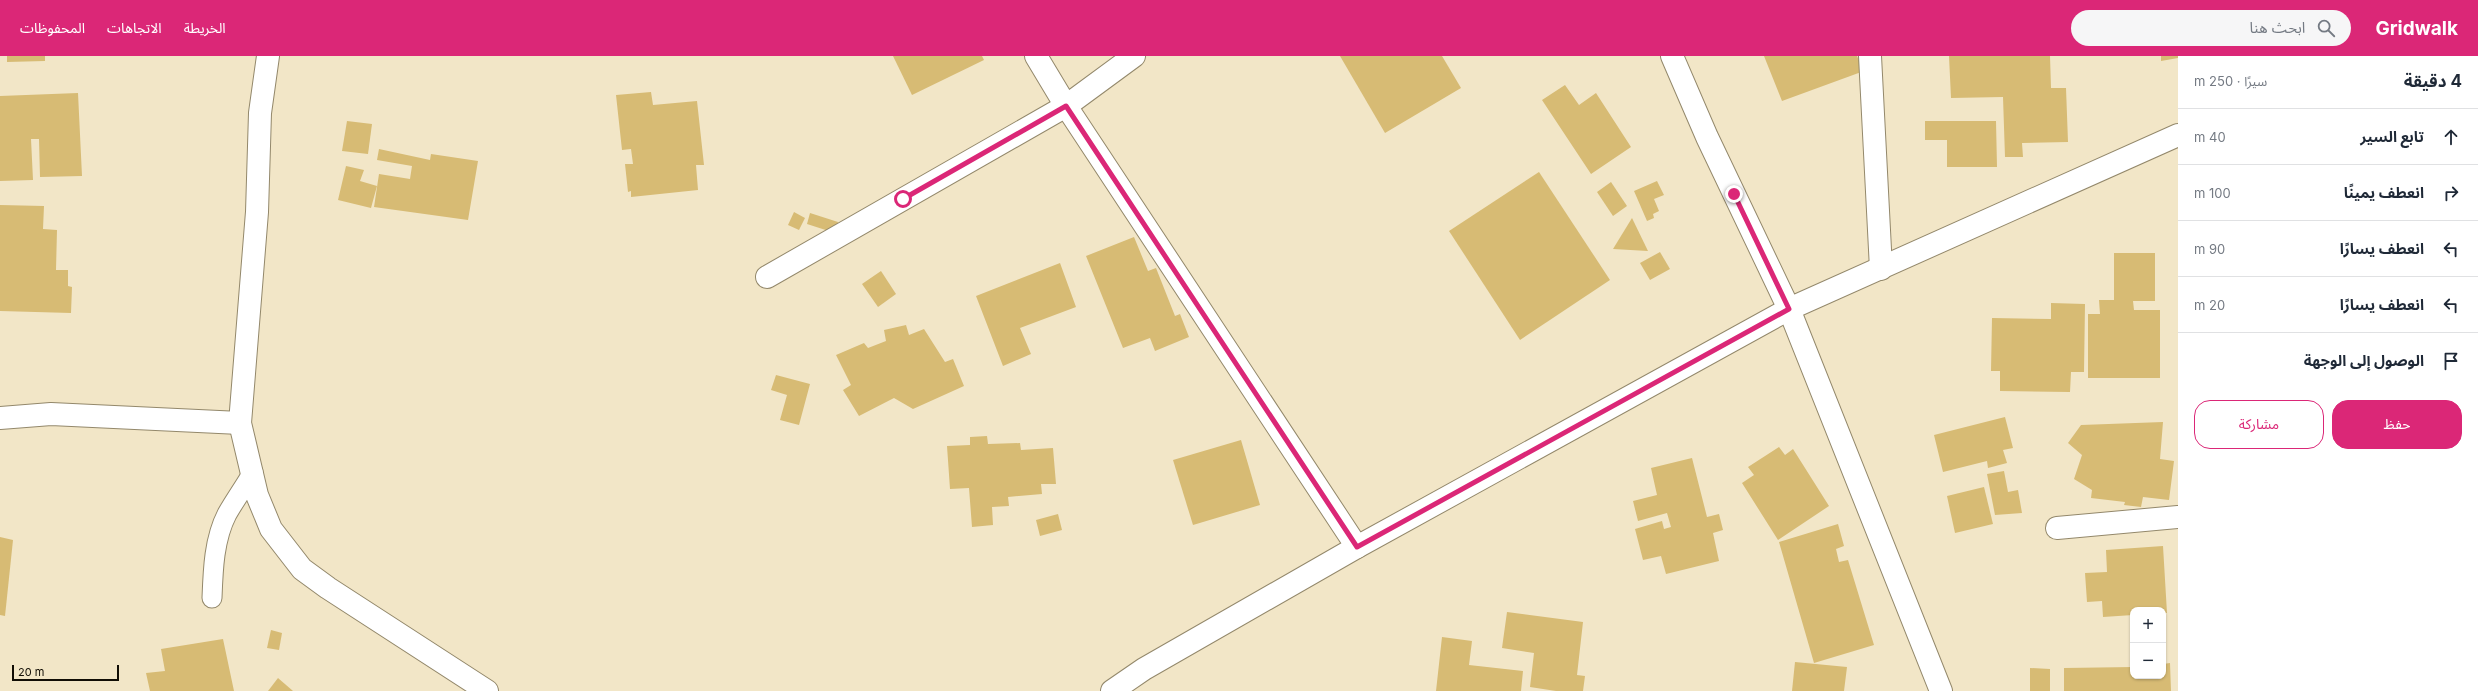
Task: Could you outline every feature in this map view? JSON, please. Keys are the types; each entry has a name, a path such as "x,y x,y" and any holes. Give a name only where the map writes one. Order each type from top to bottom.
{"street":[{"path":"268,56 260,113 257,212 240,423 253,472 257,495 271,529 302,569 328,588 487,691"},
{"path":"1036,56 1066,106 1357,547"},
{"path":"767,277 1066,106 1134,56"},
{"path":"1672,56 1707,137 1789,309 1941,691"},
{"path":"1870,56 1881,269"},
{"path":"1112,691 1144,669 1357,547 1789,309 2178,135"},
{"path":"0,418 51,414 240,423"},
{"path":"2058,528 2178,517"}],"lane":[{"path":"212,598 214,564 218,538 227,515 253,472"}],"building":[{"path":"7,56 45,56 45,61 7,62"},
{"path":"893,56 982,56 984,60 912,95"},
{"path":"1340,56 1442,56 1461,88 1385,133"},
{"path":"1764,56 1857,56 1864,71 1782,101"},
{"path":"1949,56 2050,56 2051,88 2066,88 2068,142 2022,143 2023,157 2005,157 2003,97 1951,98"},
{"path":"2161,56 2178,56 2178,58 2161,61"},
{"path":"1565,85 1579,105 1596,93 1631,147 1591,174 1542,100"},
{"path":"651,92 653,105 697,101 704,165 696,165 698,190 631,197 631,191 628,192 625,164 633,164 631,149 622,150 616,95"},
{"path":"78,93 82,176 40,177 39,139 31,139 33,180 0,181 0,96"},
{"path":"347,121 372,124 368,154 342,151"},
{"path":"1925,121 1996,121 1997,167 1947,167 1947,140 1925,140"},
{"path":"379,149 430,160 431,154 478,161 468,220 374,207 379,174 410,179 412,166 377,160"},
{"path":"346,166 364,170 360,181 377,186 371,208 338,200"},
{"path":"1539,172 1610,280 1520,340 1449,231"},
{"path":"1657,181 1664,195 1654,199 1659,211 1653,214 1654,218 1647,221 1634,191"},
{"path":"1611,182 1627,206 1613,216 1597,192"},
{"path":"0,205 44,206 43,229 57,230 56,270 68,270 68,286 72,287 71,313 0,311"},
{"path":"794,212 805,218 799,230 788,225"},
{"path":"810,213 838,222 835,233 807,224"},
{"path":"1632,218 1648,251 1613,249"},
{"path":"1134,237 1148,271 1156,268 1175,316 1180,314 1189,337 1155,351 1150,338 1123,348 1086,256"},
{"path":"1660,252 1670,269 1650,280 1640,263"},
{"path":"2114,253 2155,253 2155,301 2133,301 2134,310 2160,310 2160,378 2088,378 2088,314 2100,314 2099,300 2114,300"},
{"path":"1060,263 1076,307 1020,328 1031,354 1003,366 976,296"},
{"path":"881,271 896,294 878,307 862,284"},
{"path":"2051,303 2085,304 2084,372 2071,372 2070,392 2000,391 2000,371 1991,371 1992,318 2051,319"},
{"path":"906,325 909,335 924,329 945,362 953,359 964,386 913,409 894,398 859,416 843,390 851,385 836,355 864,343 868,348 886,341 884,330"},
{"path":"776,375 810,384 799,425 780,420 787,395 771,390"},
{"path":"2005,417 2013,448 2003,450 2007,463 1988,468 1987,461 1943,472 1934,435"},
{"path":"2163,422 2160,459 2174,461 2169,500 2143,497 2141,507 2124,505 2125,502 2091,498 2092,490 2074,479 2082,455 2068,443 2081,425"},
{"path":"987,436 988,444 1020,443 1021,450 1053,448 1056,484 1041,484 1042,494 1008,497 1009,506 992,507 993,525 972,527 969,488 950,489 947,446 970,445 970,437"},
{"path":"1241,440 1260,505 1193,525 1173,460"},
{"path":"1779,447 1785,455 1793,449 1829,506 1778,540 1742,483 1754,475 1748,467"},
{"path":"1692,458 1707,517 1719,514 1723,530 1713,533 1719,561 1666,574 1661,556 1643,560 1635,529 1662,521 1664,529 1671,527 1667,513 1638,521 1633,501 1657,495 1651,468"},
{"path":"2004,471 2008,492 2018,490 2022,513 1995,515 1987,474"},
{"path":"1984,487 1993,524 1955,533 1947,496"},
{"path":"1058,514 1062,530 1040,536 1036,520"},
{"path":"1838,524 1844,546 1836,549 1839,562 1848,560 1874,645 1814,663 1779,542"},
{"path":"0,537 13,540 5,616 0,615"},
{"path":"2163,546 2167,613 2166,607 2130,607 2130,615 2103,617 2102,601 2087,602 2085,573 2107,572 2106,550"},
{"path":"1507,612 1583,622 1577,675 1585,676 1583,691 1556,691 1530,687 1534,653 1502,648"},
{"path":"271,630 282,633 279,650 267,648"},
{"path":"1442,637 1472,641 1469,665 1523,671 1521,691 1436,691"},
{"path":"223,639 234,691 150,691 146,673 165,671 161,649"},
{"path":"1795,662 1847,667 1844,691 1792,691"},
{"path":"2170,663 2171,691 2064,691 2064,668 2130,667 2130,679 2166,679 2166,664"},
{"path":"2030,668 2050,669 2050,691 2030,691"},
{"path":"278,678 293,691 268,691"}],"route":[{"path":"903,199 1066,106 1357,547 1789,309 1734,194"}]}
